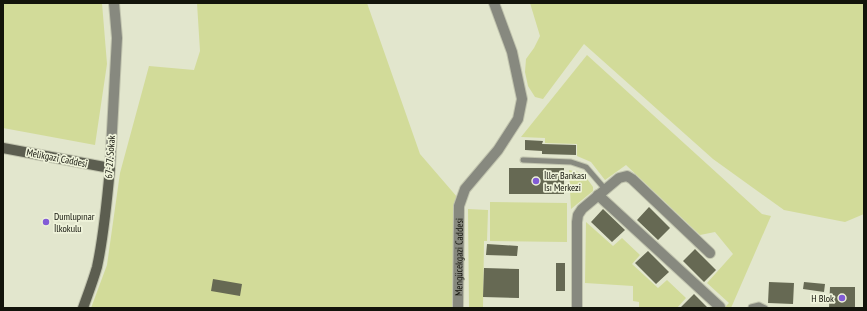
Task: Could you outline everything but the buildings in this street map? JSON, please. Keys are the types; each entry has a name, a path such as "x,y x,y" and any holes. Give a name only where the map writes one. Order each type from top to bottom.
{"street":[{"name":"67-27. Sokak","path":"83,308 91,288 97,265 105,218 110,168 117,38 114,3"},
{"name":"Mengücekgazi Caddesi","path":"458,308 459,206 465,189 498,150 518,119 522,99 512,52 494,3"},
{"name":"Melikgazi Caddesi","path":"3,148 110,168"},
{"path":"577,308 577,218 582,209 619,178 630,177 710,253"},
{"path":"602,192 720,307"}],"lane":[{"path":"524,160 571,162 586,167 592,173 602,192"},
{"path":"751,308 759,305 765,308"}],"green space":[{"path":"3,3 102,3 107,64 95,145 3,128"},
{"path":"197,3 367,3 420,154 464,205 464,308 91,308 107,265 120,173 149,66 194,70 200,51"},
{"path":"530,3 864,3 864,214 845,222 784,210 713,159 584,44 543,99 535,97 528,86 525,72 526,59 540,36"},
{"path":"587,55 762,214 771,216 731,308 724,308 729,303 707,283 733,254 715,232 700,235 626,165 605,180 591,162 577,156 577,144 545,143 545,138 521,137"},
{"path":"569,170 583,173 593,187 593,191 571,209"},
{"path":"490,202 567,203 567,242 490,241"},
{"path":"468,209 488,210 487,241 484,241 483,308 469,308"},
{"path":"586,222 613,246 622,238 640,255 632,264 658,288 667,280 686,298 677,308 639,308 639,302 633,301 633,286 585,283"}],"place":[{"name":"İller Bankası Isı Merkezi","path":"536,181"},
{"name":"Dumlupınar İlkokulu","path":"46,222"},
{"name":"H Blok","path":"842,298"}]}
